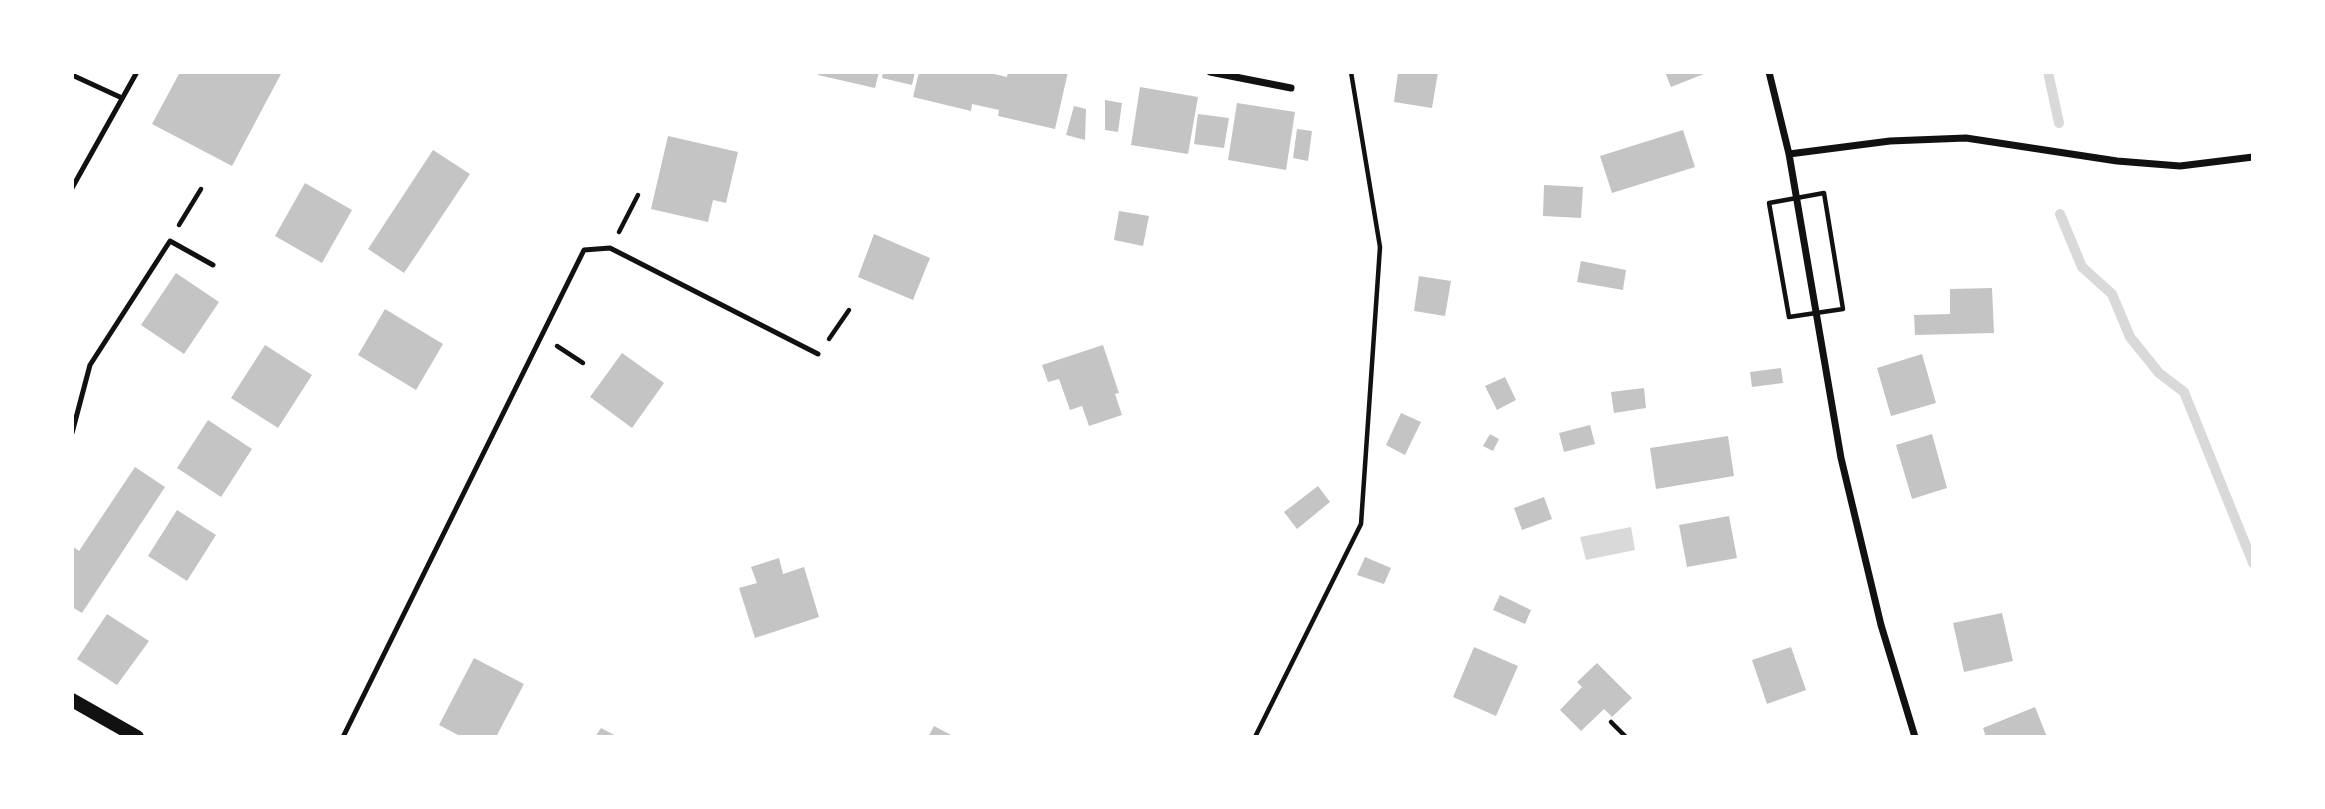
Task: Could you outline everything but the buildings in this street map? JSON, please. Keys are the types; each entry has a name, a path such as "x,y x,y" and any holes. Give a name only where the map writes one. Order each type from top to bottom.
{"main road":[{"path":"72,700 137,737"}],"street":[{"path":"1210,72 1291,88"},
{"path":"1769,72 1789,153 1841,458 1881,625 1915,737"},
{"path":"1789,153 1890,141 1966,138 2117,160 2180,166 2253,157"}],"lane":[{"path":"72,188 137,72"},
{"path":"72,75 122,98"},
{"path":"72,433 90,365 170,241 213,265"},
{"path":"344,737 584,250 610,248 818,354"}],"path":[{"path":"1255,737 1361,524 1380,247 1351,72"},
{"path":"170,241 201,190"},
{"path":"610,248 638,195"},
{"path":"1769,203 1789,317"},
{"path":"818,354 849,310"},
{"path":"541,336 583,363"},
{"path":"1611,722 1626,737"}],"shaded area":[{"path":"1631,527 1635,550 1586,560 1580,537"}],"waterway":[{"path":"2048,72 2059,123"},
{"path":"2060,214 2082,267 2112,294 2130,337 2159,373 2184,392 2253,563"}]}
